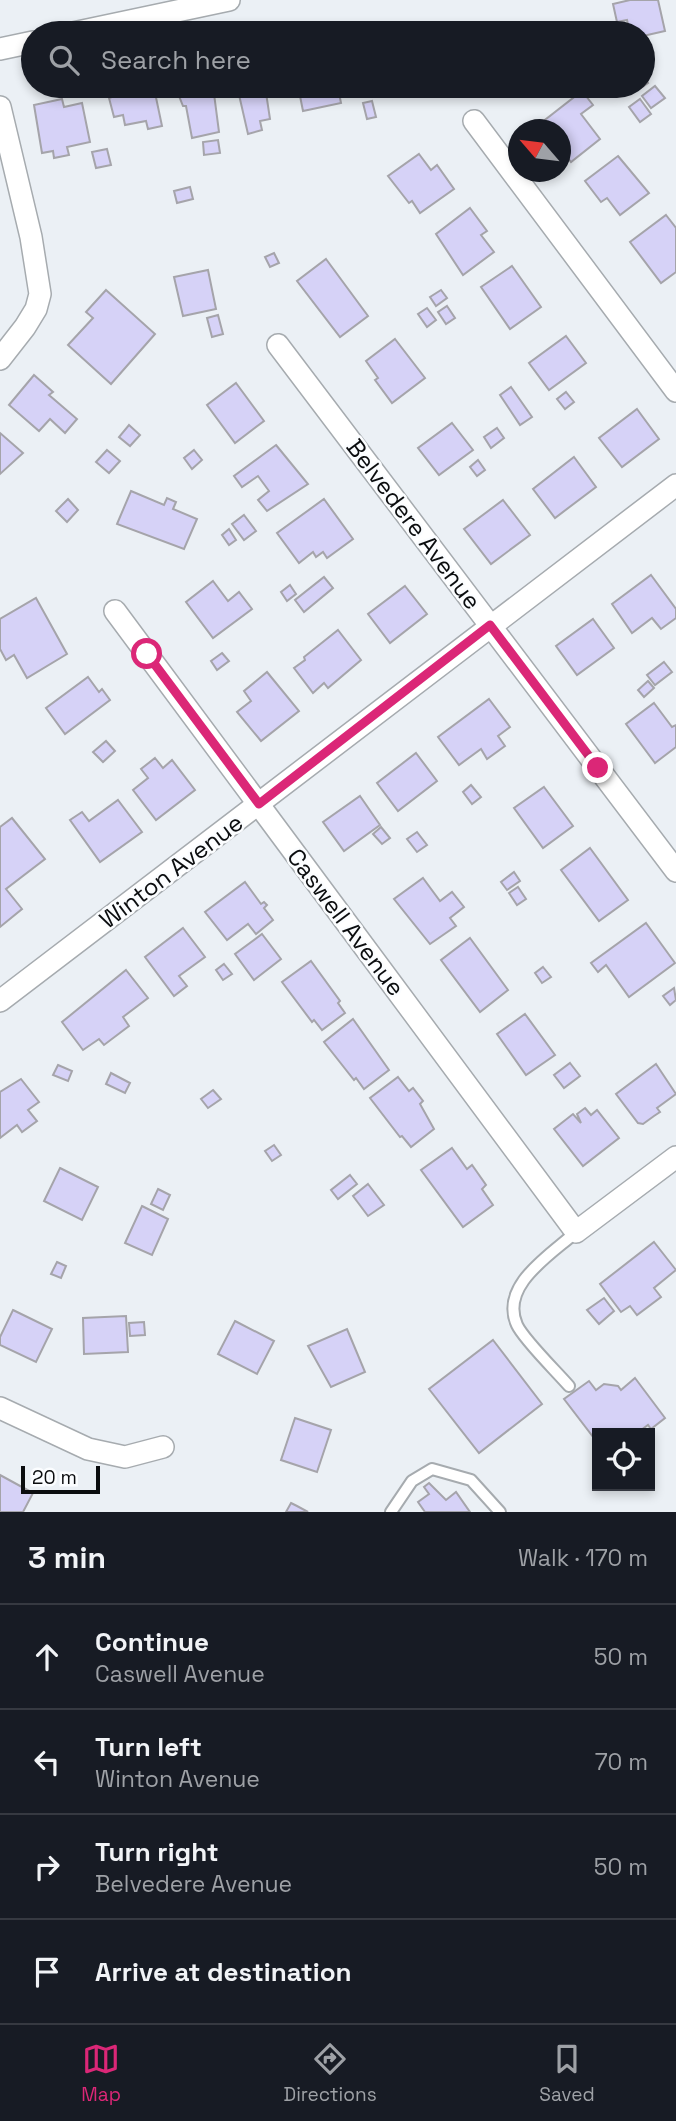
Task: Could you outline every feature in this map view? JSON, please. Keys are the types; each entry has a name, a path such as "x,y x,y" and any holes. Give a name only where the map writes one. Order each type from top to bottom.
{"street":[{"path":"130,21 229,0"},
{"path":"0,49 21,45"},
{"path":"0,107 31,237 40,294 36,309 25,327 0,359"},
{"path":"474,121 676,391"},
{"name":"Belvedere Avenue","path":"278,345 676,871"},
{"name":"Winton Avenue","path":"0,1001 676,485"},
{"name":"Caswell Avenue","path":"115,611 576,1233"},
{"path":"576,1233 676,1157"},
{"path":"0,1408 88,1449 125,1457 163,1447"}],"lane":[{"path":"569,1386 517,1325 514,1305 516,1291 525,1278 576,1233"},
{"path":"391,1512 412,1480 432,1469 471,1480 500,1512"}],"building":[{"path":"630,0 658,0 665,31 655,33 655,21 617,21 613,4"},
{"path":"655,86 665,98 651,108 644,98 655,98"},
{"path":"109,98 156,98 162,126 148,129 146,121 125,125 123,115 114,117"},
{"path":"180,98 215,98 219,132 192,138 186,106 183,106"},
{"path":"240,98 267,98 270,119 260,121 262,130 248,134"},
{"path":"300,98 340,98 341,103 303,111"},
{"path":"573,98 588,98 593,105 581,114 600,139 571,162 571,119 546,119"},
{"path":"62,99 64,107 82,103 90,142 67,147 69,155 54,158 53,151 42,153 34,105"},
{"path":"640,99 651,114 640,122 629,107"},
{"path":"372,101 376,117 367,119 363,103"},
{"path":"218,140 220,153 204,155 203,142"},
{"path":"107,149 111,165 96,168 92,152"},
{"path":"419,154 431,170 437,165 454,189 420,213 388,176"},
{"path":"618,156 649,193 620,215 607,198 601,202 585,181"},
{"path":"190,187 193,199 177,203 174,191"},
{"path":"470,208 487,231 481,235 494,252 463,275 436,234"},
{"path":"666,215 676,228 676,272 661,283 630,242"},
{"path":"274,253 279,263 270,267 265,257"},
{"path":"326,259 368,316 340,337 297,281"},
{"path":"512,266 541,307 510,329 481,287"},
{"path":"208,270 216,309 183,316 174,277"},
{"path":"106,290 155,334 111,384 68,345 93,318 86,312"},
{"path":"441,290 447,298 436,306 430,297"},
{"path":"447,306 455,318 446,324 438,312"},
{"path":"427,308 436,320 427,327 418,314"},
{"path":"218,315 223,334 212,337 207,318"},
{"path":"566,336 586,363 549,390 529,363"},
{"path":"395,339 425,378 392,403 375,380 378,378 366,361"},
{"path":"34,375 53,392 49,395 77,419 65,433 50,419 39,431 9,405"},
{"path":"236,383 264,421 235,443 207,405"},
{"path":"511,387 532,417 520,425 500,395"},
{"path":"566,392 574,402 565,409 557,399"},
{"path":"637,409 659,439 622,467 599,438"},
{"path":"452,423 473,450 439,475 418,448"},
{"path":"129,425 140,435 130,446 119,437"},
{"path":"497,428 504,438 491,448 484,437"},
{"path":"0,433 23,453 0,474"},
{"path":"276,445 308,484 267,511 258,500 269,491 258,476 242,487 234,476"},
{"path":"107,450 120,461 109,473 96,462"},
{"path":"194,450 202,460 192,469 184,458"},
{"path":"574,457 596,487 555,518 533,489"},
{"path":"478,460 485,470 477,476 470,467"},
{"path":"131,491 164,505 167,498 176,502 173,509 197,519 184,549 117,524"},
{"path":"68,499 78,510 67,522 56,511"},
{"path":"324,499 353,539 327,558 323,552 316,557 313,552 299,563 277,533"},
{"path":"503,500 530,535 491,564 464,529"},
{"path":"244,515 256,531 244,540 232,524"},
{"path":"229,529 236,540 229,545 222,535"},
{"path":"651,575 676,609 676,618 661,629 652,618 632,633 612,604"},
{"path":"324,577 333,588 304,612 295,600"},
{"path":"213,581 228,601 239,592 252,609 213,638 186,602"},
{"path":"290,585 296,594 287,601 281,592"},
{"path":"405,586 427,614 390,643 368,614"},
{"path":"36,598 67,654 27,678 14,655 6,660 0,649 0,619"},
{"path":"593,619 614,648 577,675 556,646"},
{"path":"338,630 361,660 328,688 324,683 313,693 294,668"},
{"path":"222,653 229,661 217,670 211,661"},
{"path":"664,662 672,672 655,685 647,675"},
{"path":"267,672 299,711 261,741 237,712 251,701 244,691"},
{"path":"88,677 99,692 102,689 110,700 65,734 46,708"},
{"path":"648,681 654,688 644,697 638,690"},
{"path":"489,699 510,727 498,736 505,746 487,759 481,749 459,765 438,737"},
{"path":"654,703 672,727 676,725 676,747 655,763 626,724"},
{"path":"106,741 115,751 103,762 93,752"},
{"path":"416,753 437,781 398,811 377,783"},
{"path":"155,758 163,768 172,760 195,790 156,820 133,790 148,778 141,769"},
{"path":"471,785 481,797 472,804 463,792"},
{"path":"544,787 573,826 543,848 514,808"},
{"path":"360,796 380,825 344,851 323,822"},
{"path":"118,800 142,832 100,862 70,820 82,812 89,821"},
{"path":"12,818 45,859 6,889 22,909 0,927 0,827"},
{"path":"381,827 390,838 382,844 373,834"},
{"path":"417,832 427,845 417,852 407,839"},
{"path":"590,848 628,900 599,921 561,870"},
{"path":"514,872 520,881 507,890 501,882"},
{"path":"423,878 440,901 452,892 464,907 450,918 456,926 430,944 394,899"},
{"path":"245,882 261,904 264,902 267,905 264,908 273,920 256,934 248,924 227,940 205,912"},
{"path":"518,887 526,899 517,905 509,893"},
{"path":"646,923 675,963 629,997 606,965 598,972 591,963"},
{"path":"183,928 205,957 179,976 187,986 174,996 145,957"},
{"path":"262,934 281,959 254,980 235,954"},
{"path":"470,938 508,990 480,1012 441,960"},
{"path":"311,961 340,1001 338,1003 345,1013 322,1030 314,1020 312,1022 282,982"},
{"path":"224,964 232,974 223,980 216,970"},
{"path":"543,967 551,977 542,983 535,973"},
{"path":"126,970 148,998 123,1017 129,1026 104,1045 99,1039 83,1050 62,1022"},
{"path":"674,988 676,1000 670,1005 663,996"},
{"path":"525,1014 555,1055 526,1075 497,1034"},
{"path":"353,1019 389,1070 364,1089 324,1042"},
{"path":"570,1063 580,1076 564,1088 554,1075"},
{"path":"656,1064 676,1094 657,1108 660,1112 643,1124 638,1123 616,1094"},
{"path":"58,1065 72,1071 68,1081 53,1075"},
{"path":"111,1073 130,1083 125,1093 106,1084"},
{"path":"398,1077 409,1091 413,1088 423,1101 420,1104 434,1129 411,1147 370,1098"},
{"path":"21,1079 39,1102 28,1110 37,1121 22,1132 17,1125 0,1138 0,1092"},
{"path":"213,1090 221,1099 208,1108 201,1099"},
{"path":"585,1108 591,1115 597,1110 619,1138 583,1166 554,1129 573,1114 581,1123 577,1114"},
{"path":"274,1145 281,1155 272,1161 265,1151"},
{"path":"452,1148 467,1169 472,1165 486,1185 482,1189 493,1205 463,1227 421,1170"},
{"path":"60,1168 98,1187 82,1220 44,1201"},
{"path":"350,1175 357,1184 338,1199 331,1190"},
{"path":"368,1184 384,1205 368,1216 353,1196"},
{"path":"158,1189 170,1195 163,1210 151,1204"},
{"path":"142,1206 168,1219 152,1255 125,1243"},
{"path":"654,1242 676,1270 654,1288 661,1297 637,1315 630,1306 621,1312 600,1284"},
{"path":"57,1262 66,1266 61,1278 51,1274"},
{"path":"604,1298 614,1311 599,1324 587,1310"},
{"path":"13,1310 52,1329 36,1362 0,1345 0,1337"},
{"path":"126,1316 128,1352 84,1354 83,1318"},
{"path":"235,1321 274,1341 257,1374 218,1354"},
{"path":"144,1322 145,1335 130,1336 129,1323"},
{"path":"347,1329 365,1372 331,1387 308,1346"},
{"path":"493,1340 542,1404 479,1453 429,1389"},
{"path":"635,1378 665,1418 652,1428 648,1425 644,1428 592,1428 592,1435 564,1399 589,1381 596,1390 604,1384 618,1386 621,1390"},
{"path":"295,1418 331,1430 317,1472 281,1460"},
{"path":"0,1475 33,1493 23,1512 0,1512"},
{"path":"429,1483 446,1500 456,1492 470,1512 425,1512 418,1502 429,1494 424,1487"},
{"path":"291,1503 297,1506 308,1512 286,1512"}],"route":[{"path":"147,654 259,804 490,625 598,768"}]}
